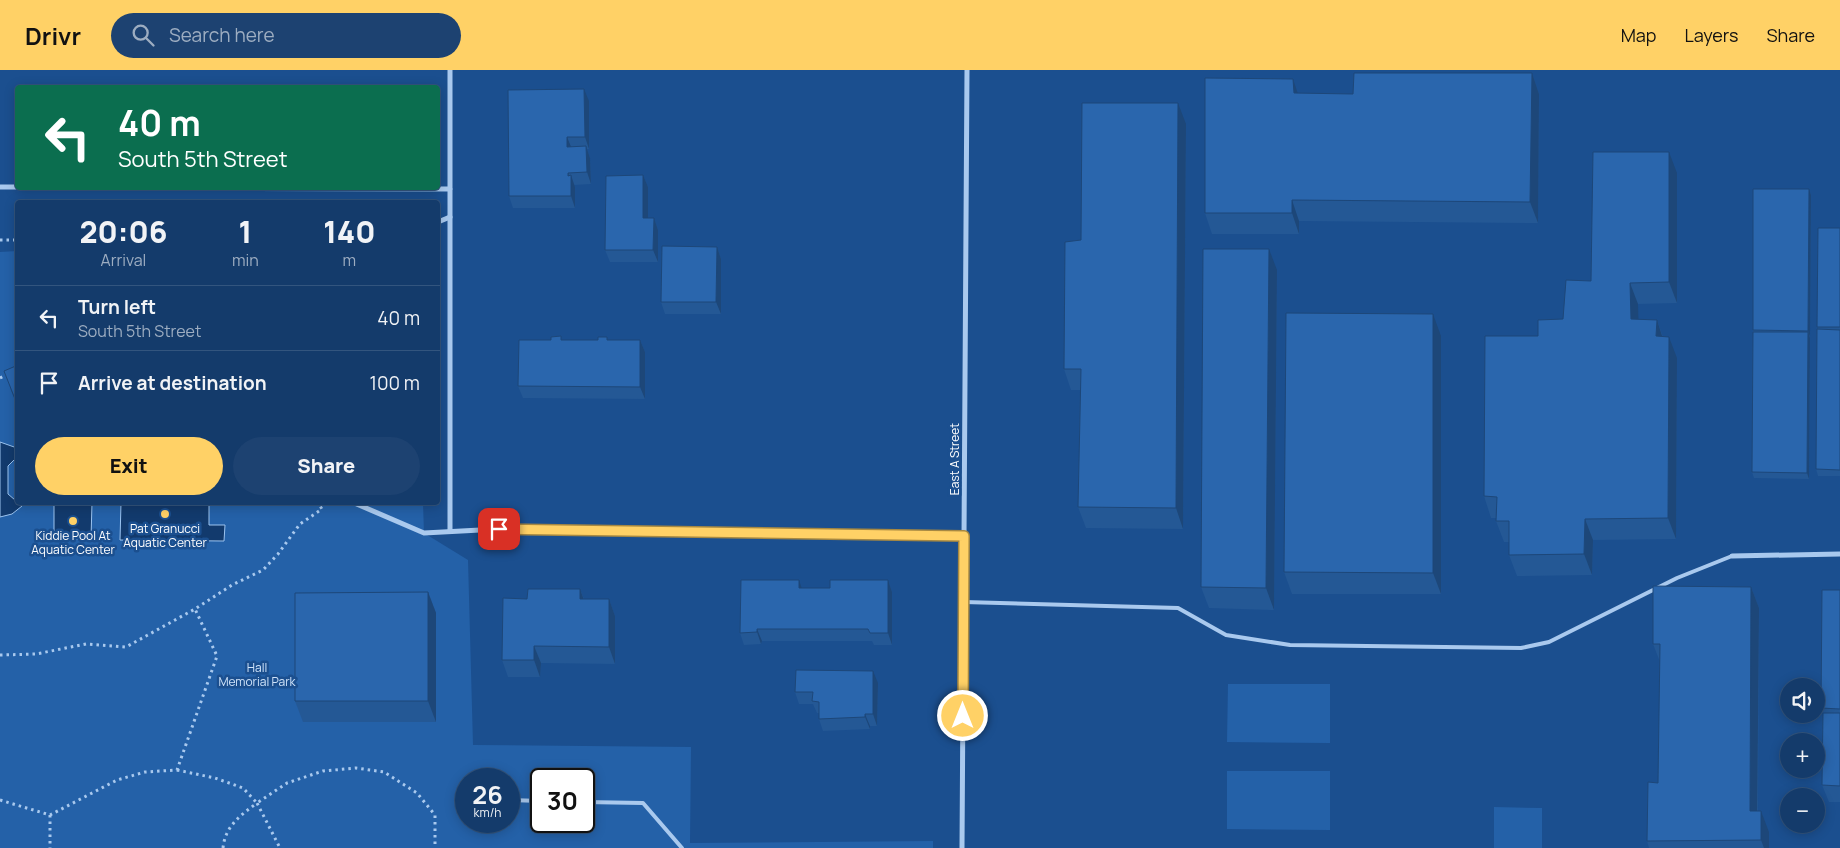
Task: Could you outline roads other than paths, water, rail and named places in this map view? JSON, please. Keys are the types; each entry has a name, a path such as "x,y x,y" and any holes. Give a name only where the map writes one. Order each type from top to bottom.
{"street":[{"path":"450,70 450,530"},
{"name":"East A Street","path":"962,848 967,70"},
{"path":"0,187 15,187"},
{"path":"440,189 450,189"},
{"path":"440,221 450,217"},
{"path":"359,505 424,533 450,530 499,529 964,536"},
{"path":"1732,556 1840,554"}],"lane":[{"path":"964,602 1178,608 1226,635 1290,645 1522,648 1550,642 1677,578 1732,556"},
{"path":"595,802 643,803 682,848"}],"place":[{"name":"Pat Granucci Aquatic Center","path":"165,514"},
{"name":"Kiddie Pool At Aquatic Center","path":"73,521"}],"park label":[{"name":"Hall Memorial Park","path":"257,675"}]}
